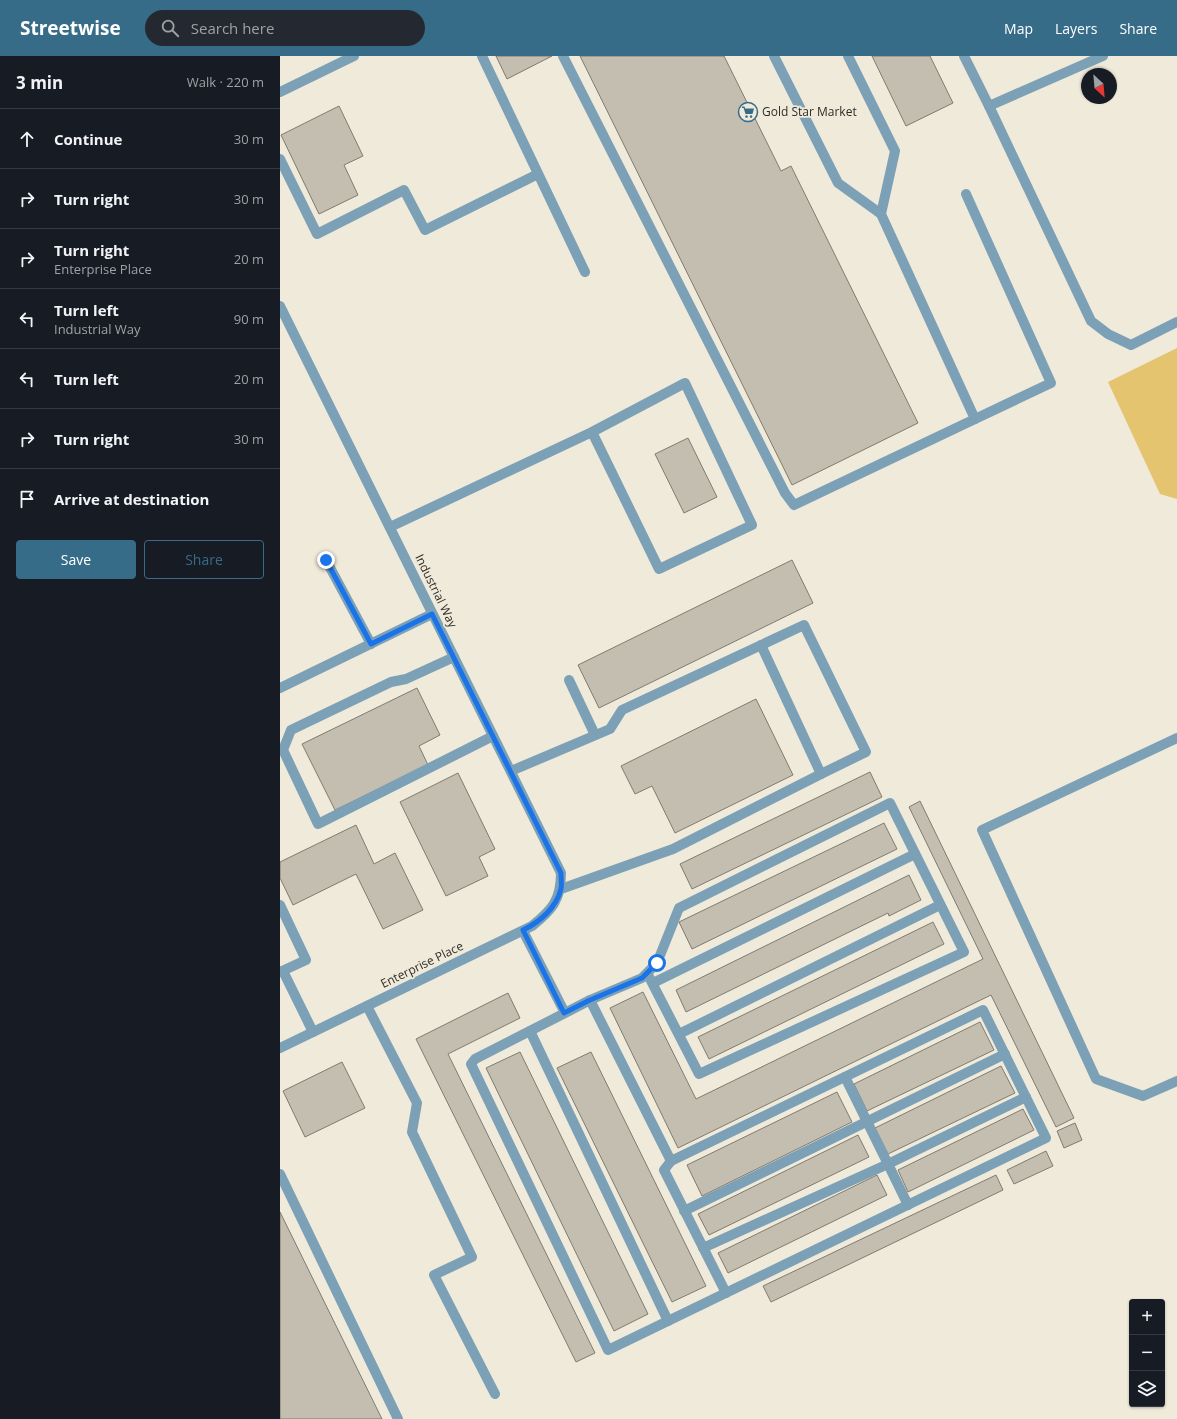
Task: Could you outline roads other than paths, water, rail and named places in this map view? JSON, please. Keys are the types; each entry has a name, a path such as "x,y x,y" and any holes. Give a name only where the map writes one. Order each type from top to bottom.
{"street":[{"path":"280,92 354,56"},
{"path":"482,56 585,272"},
{"path":"564,56 785,493 794,505 1051,383 966,194"},
{"path":"774,56 838,183 881,214 975,420"},
{"path":"848,56 896,151 881,214"},
{"path":"964,56 1091,321 1108,334 1131,344 1177,322"},
{"path":"989,106 1103,56"},
{"path":"280,159 317,234 404,190 425,230 538,174"},
{"name":"Industrial Way","path":"280,306 561,873 561,889"},
{"path":"390,527 592,432 685,383 752,524 659,569 592,432"},
{"path":"326,560 371,644"},
{"path":"280,688 432,614"},
{"path":"511,771 610,729 622,710 804,625 866,752 673,849 561,889"},
{"path":"761,645 822,774"},
{"path":"454,657 406,679 391,682 291,730 283,750 318,824 493,736"},
{"path":"570,680 595,735"},
{"path":"1177,738 982,830 1096,1079 1143,1096 1177,1081"},
{"path":"648,973 699,1074 964,952 890,804 679,908 657,963 642,978 590,1000 474,1059 472,1064 475,1072 608,1350 726,1293 908,1205 1046,1138 983,1010 670,1161 664,1170 726,1293"},
{"path":"653,983 915,854"},
{"name":"Enterprise Place","path":"280,1048 532,926 548,913 561,889"},
{"path":"678,1034 940,905"},
{"path":"280,906 306,960 282,971 313,1032"},
{"path":"523,930 564,1013"},
{"path":"590,1000 670,1161"},
{"path":"367,1006 417,1103 412,1132 472,1257 434,1275 495,1394"},
{"path":"530,1031 668,1321"},
{"path":"684,1211 867,1120 1005,1054"},
{"path":"845,1077 908,1205"},
{"path":"703,1248 888,1164 1026,1096"},
{"path":"280,1174 398,1419"}],"place":[{"name":"Gold Star Market","path":"748,112"}]}
